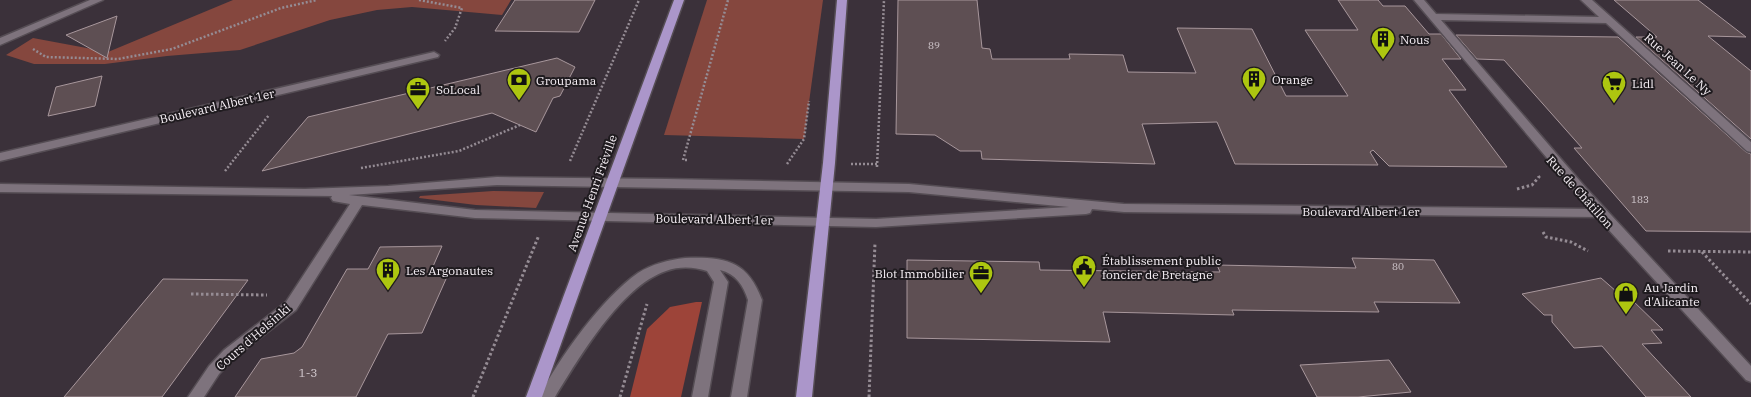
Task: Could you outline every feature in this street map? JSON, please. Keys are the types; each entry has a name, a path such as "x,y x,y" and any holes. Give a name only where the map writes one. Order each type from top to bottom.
{"main road":[{"name":"Avenue Henri Fréville","path":"534,397 678,0"},
{"path":"804,397 830,163 842,0"}],"street":[{"path":"0,42 10,36 98,0"},
{"name":"Rue de Châtillon","path":"1418,0 1598,213 1751,376"},
{"name":"Rue Jean Le Ny","path":"1586,0 1751,148"},
{"path":"1432,17 1608,20"},
{"name":"Boulevard Albert 1er","path":"0,157 434,56"},
{"name":"Boulevard Albert 1er","path":"0,188 305,193 388,190 497,181 784,185 932,189 1124,208"},
{"name":"Boulevard Albert 1er","path":"305,193 475,214 876,223 1124,208 1598,213"},
{"name":"Cours d'Helsinki","path":"196,397 214,370 230,354 291,306 359,200"},
{"path":"690,263 712,268 721,282 700,397"},
{"path":"547,397 618,296 636,281 656,269 690,263 718,264 730,268 739,272 750,285 755,300 739,397"}],"path":[{"path":"10,36 46,57 118,59 172,49 281,8 317,0"},
{"path":"419,0 462,8 454,28 443,44"},
{"path":"692,161 682,160 728,0"},
{"path":"877,187 884,0"},
{"path":"784,185 787,163 804,139 810,99"},
{"path":"220,177 270,115"},
{"path":"358,169 460,151 520,125"},
{"path":"778,163 830,163"},
{"path":"869,397 876,223"},
{"path":"1661,251 1751,252"},
{"path":"1702,252 1751,304"},
{"path":"620,397 656,269"},
{"path":"191,294 242,295"}],"shaded area":[{"path":"233,0 511,0 502,15 412,7 377,10 330,20 240,50 167,56 105,64 34,64 6,55 33,38 108,52"},
{"path":"707,0 823,0 804,139 664,135"},
{"path":"493,191 544,192 536,208 476,205 419,198 420,196"},
{"path":"702,302 681,397 630,397 647,329 670,307"}],"building":[{"path":"515,0 595,0 579,32 495,31"},
{"path":"898,0 977,0 982,48 990,49 992,59 1070,59 1069,54 1123,55 1128,72 1196,73 1177,28 1252,29 1286,96 1348,96 1305,30 1358,30 1338,0 1378,0 1383,6 1405,6 1429,34 1441,34 1461,59 1442,59 1466,90 1449,90 1507,167 1389,166 1373,150 1370,152 1378,165 1235,164 1217,122 1142,124 1155,164 982,159 981,151 960,151 935,135 896,134"},
{"path":"1614,0 1698,0 1746,37 1708,36 1751,71 1751,139 1636,37 1657,37"},
{"path":"117,16 107,58 66,35"},
{"name":"Lidl","path":"1456,35 1618,37 1746,152 1751,154 1751,232 1646,231 1574,148 1582,148 1504,60 1477,59"},
{"path":"557,58 575,67 560,96 553,98 536,132 492,113 262,171 308,117"},
{"path":"102,76 95,106 48,116 56,87"},
{"path":"442,246 431,271 450,270 422,333 388,334 356,397 235,397 261,359 294,353 302,347 347,269 368,269 380,247"},
{"path":"1352,258 1434,260 1460,303 1374,302 1379,312 1232,310 1234,315 1103,312 1110,342 907,338 907,260 1039,262 1040,270 1220,272 1217,265 1356,268"},
{"path":"1601,278 1625,299 1630,298 1663,330 1651,330 1662,343 1642,344 1691,397 1646,397 1602,346 1574,348 1552,322 1552,315 1544,315 1522,294"},
{"path":"163,279 248,280 162,397 64,397"},
{"path":"1389,360 1411,392 1358,397 1317,397 1300,365"}],"place":[{"name":"Nous","path":"1383,60"},
{"name":"Orange","path":"1254,100"},
{"name":"Groupama","path":"519,101"},
{"name":"Lidl","path":"1614,104"},
{"name":"SoLocal","path":"418,110"},
{"name":"Établissement public foncier de Bretagne","path":"1084,288"},
{"name":"Les Argonautes","path":"388,291"},
{"name":"Blot Immobilier","path":"981,294"},
{"name":"Au Jardin d'Alicante","path":"1626,315"}]}
